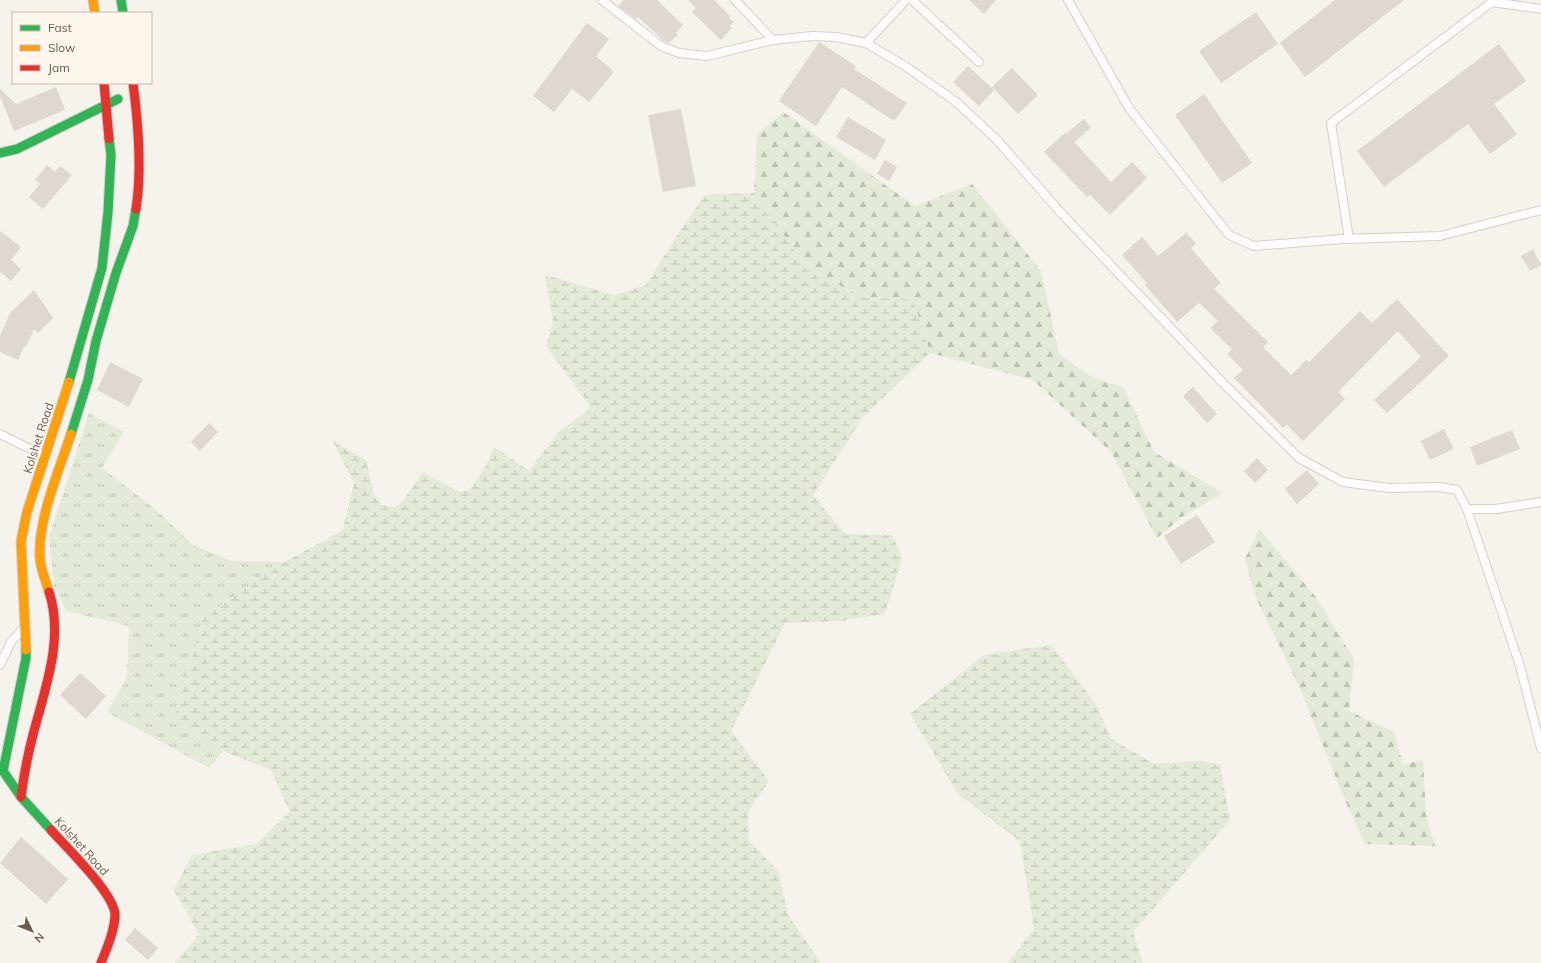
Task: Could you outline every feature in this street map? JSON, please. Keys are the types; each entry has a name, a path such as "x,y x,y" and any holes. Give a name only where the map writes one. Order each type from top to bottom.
{"street":[{"path":"93,0 95,12"},
{"path":"121,0 123,12"},
{"name":"Kolshet Road","path":"101,963 110,943 115,914 101,885 21,798 1,769 26,658 26,626 21,541 26,512 72,374 102,268 108,212 111,155 104,84"},
{"path":"21,798 23,772 50,665 55,618 41,565 40,539 44,518 88,380 96,341 116,273 133,226 139,190 133,84"},
{"path":"0,153 17,150 107,103 134,94"},
{"path":"102,268 116,273"},
{"path":"72,374 88,380"},
{"path":"21,541 40,539"},
{"path":"1,769 23,772"}],"lane":[{"path":"602,0 661,46 678,53 707,56 773,40 812,36 836,37 866,43 905,66 955,101 997,140 1062,214 1222,382 1299,458 1343,482 1389,488 1439,487 1457,490 1467,509 1520,666 1541,748"},
{"path":"735,0 773,40"},
{"path":"866,43 906,0"},
{"path":"912,0 980,62"},
{"path":"1068,0 1129,108 1229,235 1254,246 1349,239 1440,236 1541,210"},
{"path":"1349,239 1331,123 1492,2 1541,9"},
{"path":"0,434 45,456 61,461"},
{"path":"1467,509 1496,509 1541,502"},
{"path":"0,665 11,642 26,626"}],"green space":[{"path":"783,112 915,206 972,184 1041,271 1059,354 1093,378 1123,387 1154,452 1223,493 1182,517 1157,538 1111,452 1033,380 930,353 913,299 862,298 805,266 754,193 757,135"},
{"path":"754,193 805,266 862,298 913,299 930,353 863,417 813,495 845,534 892,535 902,558 885,614 841,621 785,623 731,731 769,781 748,812 749,841 778,871 788,915 821,963 175,963 199,934 174,890 192,855 256,844 290,812 271,770 223,751 176,715 203,617 285,562 343,530 354,483 333,441 366,460 374,494 381,505 395,507 402,502 423,472 459,492 470,490 486,466 494,447 529,471 559,432 591,408 546,346 553,322 545,275 615,295 646,285 705,195"},
{"path":"89,413 124,432 102,468 154,508 193,545 232,561 285,562 203,617 176,715 223,751 209,768 107,712 127,678 129,626 66,611 54,586 49,537"},
{"path":"1259,529 1316,597 1354,659 1349,711 1394,732 1403,765 1423,759 1426,815 1435,846 1365,844 1344,798 1299,686 1256,598 1245,559"},
{"path":"1051,645 1097,706 1111,739 1154,764 1199,761 1220,764 1230,820 1133,932 1143,963 1008,963 1034,929 1020,841 958,794 910,714 984,655"}],"building":[{"path":"624,0 657,0 683,25 676,33 678,35 669,43 664,41 638,17 636,19 618,6"},
{"path":"688,0 714,0 734,22 730,26 732,28 721,40 692,12 696,8"},
{"path":"969,0 996,0 984,14"},
{"path":"1335,0 1404,0 1305,77 1280,43"},
{"path":"1256,12 1278,44 1221,83 1199,51"},
{"path":"587,23 609,39 596,56 614,72 589,102 572,89 554,112 533,96"},
{"path":"819,42 856,66 854,69 907,103 894,121 842,87 816,126 779,101"},
{"path":"1499,44 1526,81 1494,104 1517,134 1490,154 1468,124 1384,187 1357,151"},
{"path":"968,66 994,90 979,106 953,82"},
{"path":"1012,68 1038,95 1018,114 992,87"},
{"path":"56,87 65,110 14,131 0,96 0,89 16,104"},
{"path":"1204,94 1252,163 1222,183 1175,115"},
{"path":"681,109 696,186 663,192 648,115"},
{"path":"848,117 886,140 875,160 836,137"},
{"path":"1084,119 1091,128 1074,142 1111,182 1132,162 1147,178 1110,215 1090,195 1087,197 1044,152 1065,133 1066,134"},
{"path":"885,160 897,167 889,181 877,174"},
{"path":"47,165 55,172 60,166 72,175 43,209 29,197 40,184 35,180"},
{"path":"0,231 21,247 11,260 21,269 11,281 1,272 0,274"},
{"path":"1186,233 1196,243 1191,248 1221,283 1214,289 1268,342 1263,347 1291,375 1306,360 1309,362 1360,311 1372,323 1397,299 1449,356 1387,413 1374,400 1421,357 1398,331 1338,392 1345,399 1303,441 1287,425 1283,428 1234,378 1243,370 1227,354 1232,349 1210,328 1218,321 1199,303 1177,322 1145,285 1147,283 1122,255 1142,237 1158,256"},
{"path":"1533,249 1541,265 1530,271 1521,256"},
{"path":"34,290 53,318 38,333 34,329 18,360 0,352 0,336 10,313"},
{"path":"110,362 143,379 129,407 97,390"},
{"path":"1193,387 1217,414 1207,423 1183,396"},
{"path":"209,423 218,432 200,451 191,442"},
{"path":"1444,429 1454,449 1430,460 1421,441"},
{"path":"1512,430 1520,449 1477,466 1470,447"},
{"path":"1257,458 1268,470 1255,483 1244,471"},
{"path":"1307,470 1319,484 1297,504 1285,489"},
{"path":"1197,515 1215,542 1181,564 1164,536"},
{"path":"80,673 106,696 86,719 60,695"},
{"path":"21,837 68,879 46,904 0,863"},
{"path":"135,928 158,948 148,960 125,940"}],"traffic: fast":[{"path":"121,0 123,12"},
{"path":"0,153 17,149 118,99"},
{"path":"69,382 102,268 108,212 111,155 109,139"},
{"path":"71,434 88,380 96,341 116,273 133,226 136,209"},
{"path":"26,650 26,658 3,771 21,797 51,830"}],"traffic: slow":[{"path":"93,0 95,12"},
{"path":"26,650 21,541 27,512 69,382"},
{"path":"49,592 42,572 40,559 42,529 50,496 71,434"}],"traffic: jam":[{"path":"104,84 109,139"},
{"path":"133,84 139,146 139,179 136,209"},
{"path":"21,797 30,747 52,662 55,626 49,592"},
{"path":"51,830 89,871 113,907 115,916 113,928 101,963"}]}
